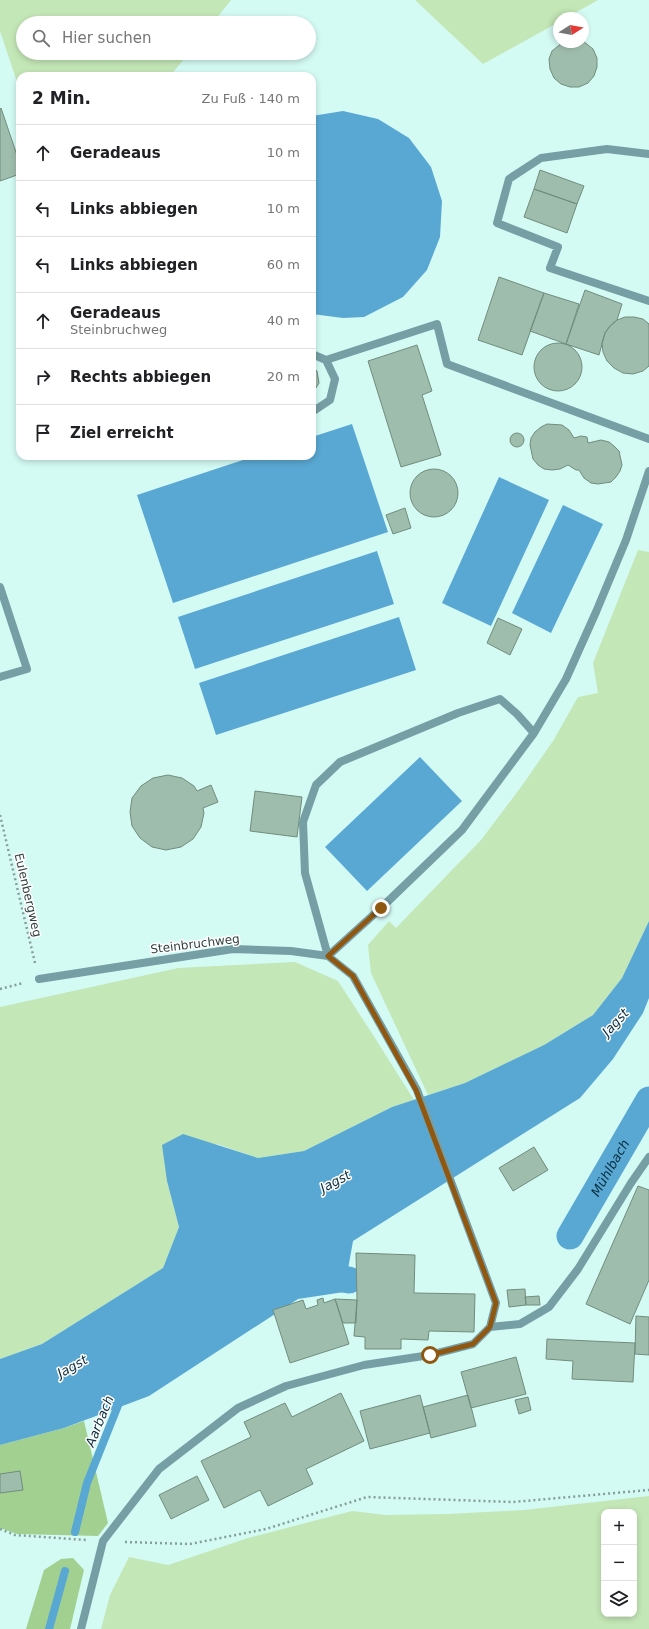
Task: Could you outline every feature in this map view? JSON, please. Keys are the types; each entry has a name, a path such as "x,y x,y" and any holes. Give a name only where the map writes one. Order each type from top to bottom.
{"lane":[{"path":"649,154 607,149 541,158 509,179 497,223 558,247 550,268 649,301"},
{"path":"316,356 326,360 437,324 447,364 649,440"},
{"path":"316,409 330,400 335,379 326,360"},
{"path":"328,956 381,908 462,830 534,733 566,679 596,612 626,540 649,471"},
{"path":"0,587 27,669 0,677"},
{"path":"81,1629 103,1541 159,1469 238,1408 286,1386 357,1367 430,1355 473,1344 490,1327 496,1303 455,1190 416,1090 353,976 328,956 305,873 303,822 316,785 340,762 458,713 500,699 517,714 534,733"},
{"name":"Steinbruchweg","path":"39,979 233,949 291,951 328,956"},
{"path":"490,1327 520,1324 549,1307 578,1270 631,1183 649,1157"}],"path":[{"name":"Eulenbergweg","path":"0,815 39,979"},
{"path":"0,989 39,979"},
{"path":"0,1529 15,1535 103,1541 190,1544 266,1529 366,1497 513,1502 649,1490"}],"green space":[{"path":"0,0 231,0 218,16 16,16 16,60 183,60 173,72 16,72 16,79 0,31"},
{"path":"415,0 598,0 577,12 553,12 553,25 483,64"},
{"path":"638,550 649,552 649,921 622,978 593,1015 544,1045 465,1083 428,1095 371,973 368,945 389,921 396,928 481,840 553,741 578,697 598,693 593,663"},
{"path":"295,962 338,981 414,1100 392,1107 304,1151 258,1158 217,1144 167,1181 179,1227 163,1268 42,1344 0,1359 0,1007 178,968"},
{"path":"84,1421 108,1523 98,1536 17,1534 0,1528 0,1445 64,1428"},
{"path":"649,1496 649,1629 101,1629 110,1595 129,1557 168,1565 248,1538 352,1511 386,1515 447,1514 524,1510"},
{"path":"73,1558 84,1570 70,1629 26,1629 44,1570 61,1559"}],"water":[{"path":"343,111 378,119 409,138 431,167 442,201 440,237 427,270 403,297 364,317 343,318 316,315 316,115"},
{"path":"352,424 388,532 173,603 137,495 243,460 316,460 316,436"},
{"path":"499,477 549,500 491,626 442,603"},
{"path":"563,505 603,524 551,633 512,613"},
{"path":"377,551 394,604 195,669 178,617"},
{"path":"399,617 416,670 216,735 199,683"},
{"path":"420,757 462,801 367,891 325,847"},
{"name":"Jagst","path":"649,921 649,998 643,1013 613,1059 580,1098 353,1241 344,1292 298,1299 149,1396 64,1428 0,1445 0,1359 42,1344 163,1268 179,1227 167,1181 162,1145 183,1134 258,1158 304,1151 392,1107 465,1083 544,1045 593,1015 622,978"}],"building":[{"path":"589,46 593,49 597,58 597,67 594,76 588,83 579,87 570,87 561,84 554,78 550,69 549,59 552,51 556,48 589,48"},
{"path":"1,108 16,152 16,175 0,181"},
{"path":"540,170 584,186 577,204 534,189"},
{"path":"534,189 577,204 567,233 524,217"},
{"path":"499,277 544,293 522,355 478,340"},
{"path":"585,290 622,304 617,320 605,333 599,355 566,344"},
{"path":"544,293 579,304 566,344 530,331"},
{"path":"625,317 643,319 649,324 649,366 643,371 633,374 623,373 614,368 607,361 603,352 602,343 605,333 617,320"},
{"path":"553,343 563,343 575,350 582,362 582,372 575,384 563,391 553,391 545,387 538,380 534,372 534,362 538,354 545,347"},
{"path":"417,345 432,391 422,395 441,455 401,467 368,361"},
{"path":"316,370 317,371 319,383 316,388"},
{"path":"547,424 562,425 569,430 574,438 581,436 587,437 588,443 601,440 609,442 619,451 622,465 616,477 611,482 598,484 591,483 584,478 579,470 576,470 568,465 560,469 552,470 544,469 538,465 533,459 530,445 531,438 535,432"},
{"path":"517,433 522,435 524,440 522,445 517,447 512,445 510,440 512,435"},
{"path":"429,469 439,469 451,476 458,488 458,498 451,510 439,517 429,517 421,513 414,506 410,498 410,488 414,480 421,473"},
{"path":"405,508 411,528 393,534 386,515"},
{"path":"498,618 522,629 510,655 487,643"},
{"path":"168,775 182,778 194,786 197,791 211,785 218,802 203,808 204,813 201,827 193,839 181,847 166,850 152,847 140,838 132,826 130,812 132,798 141,786 153,778"},
{"path":"255,791 302,797 297,837 250,831"},
{"path":"534,1147 548,1170 513,1191 499,1168"},
{"path":"638,1186 649,1190 649,1280 630,1324 586,1304"},
{"path":"356,1253 415,1255 414,1293 475,1294 474,1332 429,1331 428,1340 401,1339 401,1349 365,1349 365,1337 354,1336 357,1300"},
{"path":"525,1289 526,1305 509,1307 507,1290"},
{"path":"539,1296 540,1305 526,1305 525,1297"},
{"path":"323,1298 324,1303 335,1299 349,1344 290,1363 273,1310 303,1300 306,1309 318,1305 317,1300"},
{"path":"335,1299 357,1300 356,1323 343,1323"},
{"path":"636,1316 649,1317 649,1355 635,1354"},
{"path":"547,1339 635,1343 633,1382 572,1379 573,1361 546,1359"},
{"path":"516,1357 526,1394 471,1408 461,1372"},
{"path":"341,1393 364,1441 306,1469 313,1484 268,1506 260,1490 224,1508 201,1461 251,1437 244,1422 285,1403 292,1417"},
{"path":"420,1395 430,1433 370,1449 360,1411"},
{"path":"468,1395 476,1426 431,1438 423,1407"},
{"path":"528,1397 531,1410 519,1414 515,1400"},
{"path":"20,1471 23,1490 0,1493 0,1474"},
{"path":"197,1476 209,1500 171,1519 159,1495"}],"waterway":[{"name":"Mühlbach","path":"570,1236 649,1100"},
{"path":"310,1274 349,1280"},
{"name":"Aarbach","path":"75,1532 87,1483 121,1398"},
{"name":"Aarbach","path":"49,1629 65,1571"}],"route":[{"path":"381,908 328,956 353,976 416,1090 455,1190 496,1303 490,1327 473,1344 430,1355"}]}
